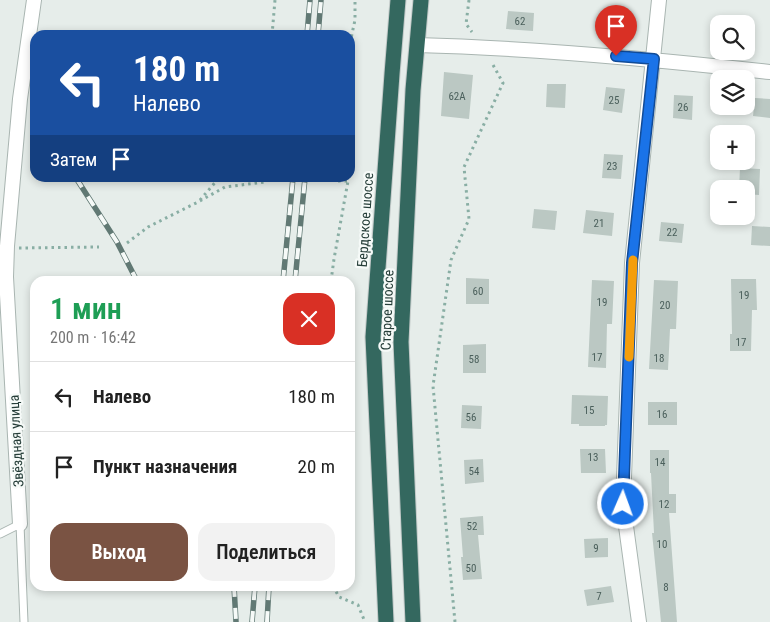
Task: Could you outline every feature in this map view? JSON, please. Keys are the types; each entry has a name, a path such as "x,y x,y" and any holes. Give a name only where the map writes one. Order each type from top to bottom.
{"highway":[{"name":"Бердское шоссе","path":"386,622 374,337 398,0"},
{"name":"Старое шоссе","path":"413,622 401,342 413,90 421,0"}],"street":[{"name":"Звёздная улица","path":"20,524 3,278 8,246 20,99 34,0"},
{"path":"639,622 623,504 632,263 659,0"},
{"path":"417,45 484,46 654,59 770,72"}],"lane":[{"path":"0,534 20,524 24,622"}],"path":[{"path":"272,30 275,0"},
{"path":"353,30 355,0"},
{"path":"455,622 433,386 450,260 469,219 464,167 503,83 484,46 466,24 469,0"},
{"path":"198,202 216,182"},
{"path":"127,243 148,227 198,202 224,186 266,182"},
{"path":"332,276 347,182"},
{"path":"8,246 22,248 99,247"},
{"path":"336,591 339,597 358,605 365,622"}],"building":[{"path":"508,11 534,13 533,31 506,29"},
{"path":"608,17 631,20 629,38 606,36"},
{"path":"444,72 473,75 469,119 441,116"},
{"path":"547,84 566,84 565,108 546,107"},
{"path":"606,87 625,89 622,113 603,110"},
{"path":"674,95 693,96 692,120 673,118"},
{"path":"755,98 770,99 770,118 753,116 755,115"},
{"path":"604,154 623,155 621,179 602,178"},
{"path":"760,169 759,195 755,195 755,180 739,180 740,170"},
{"path":"534,209 557,211 555,230 532,228"},
{"path":"586,210 614,213 612,236 583,233"},
{"path":"661,222 684,224 682,243 659,241"},
{"path":"752,226 770,227 770,246 751,245"},
{"path":"466,278 489,279 489,304 466,304"},
{"path":"731,279 756,279 757,310 752,310 751,351 730,351 730,334 732,334"},
{"path":"592,280 614,281 612,324 607,324 606,368 588,367"},
{"path":"654,280 678,281 676,329 670,329 668,370 649,369"},
{"path":"486,344 486,373 463,373 463,345"},
{"path":"572,395 608,396 607,425 579,426 579,424 571,424"},
{"path":"648,402 677,402 677,425 648,425"},
{"path":"462,405 482,406 481,429 461,428"},
{"path":"580,449 605,449 606,473 581,473"},
{"path":"650,450 669,450 669,494 676,494 676,513 669,513 677,622 661,622 652,533 654,533"},
{"path":"483,459 484,482 465,484 464,460"},
{"path":"483,516 484,535 478,535 482,579 463,580 460,518"},
{"path":"608,538 608,557 585,558 584,539"},
{"path":"611,586 614,602 587,606 584,590"}],"railway":[{"path":"307,30 310,0"},
{"path":"318,30 321,0"},
{"path":"79,182 117,242 134,276"},
{"path":"283,276 293,182"},
{"path":"295,276 305,182"},
{"path":"234,591 236,622"},
{"path":"252,622 255,591"},
{"path":"267,622 269,591"}],"slow traffic":[{"path":"629,357 633,260"}],"route":[{"path":"616,56 654,59 632,263 623,504"}]}
